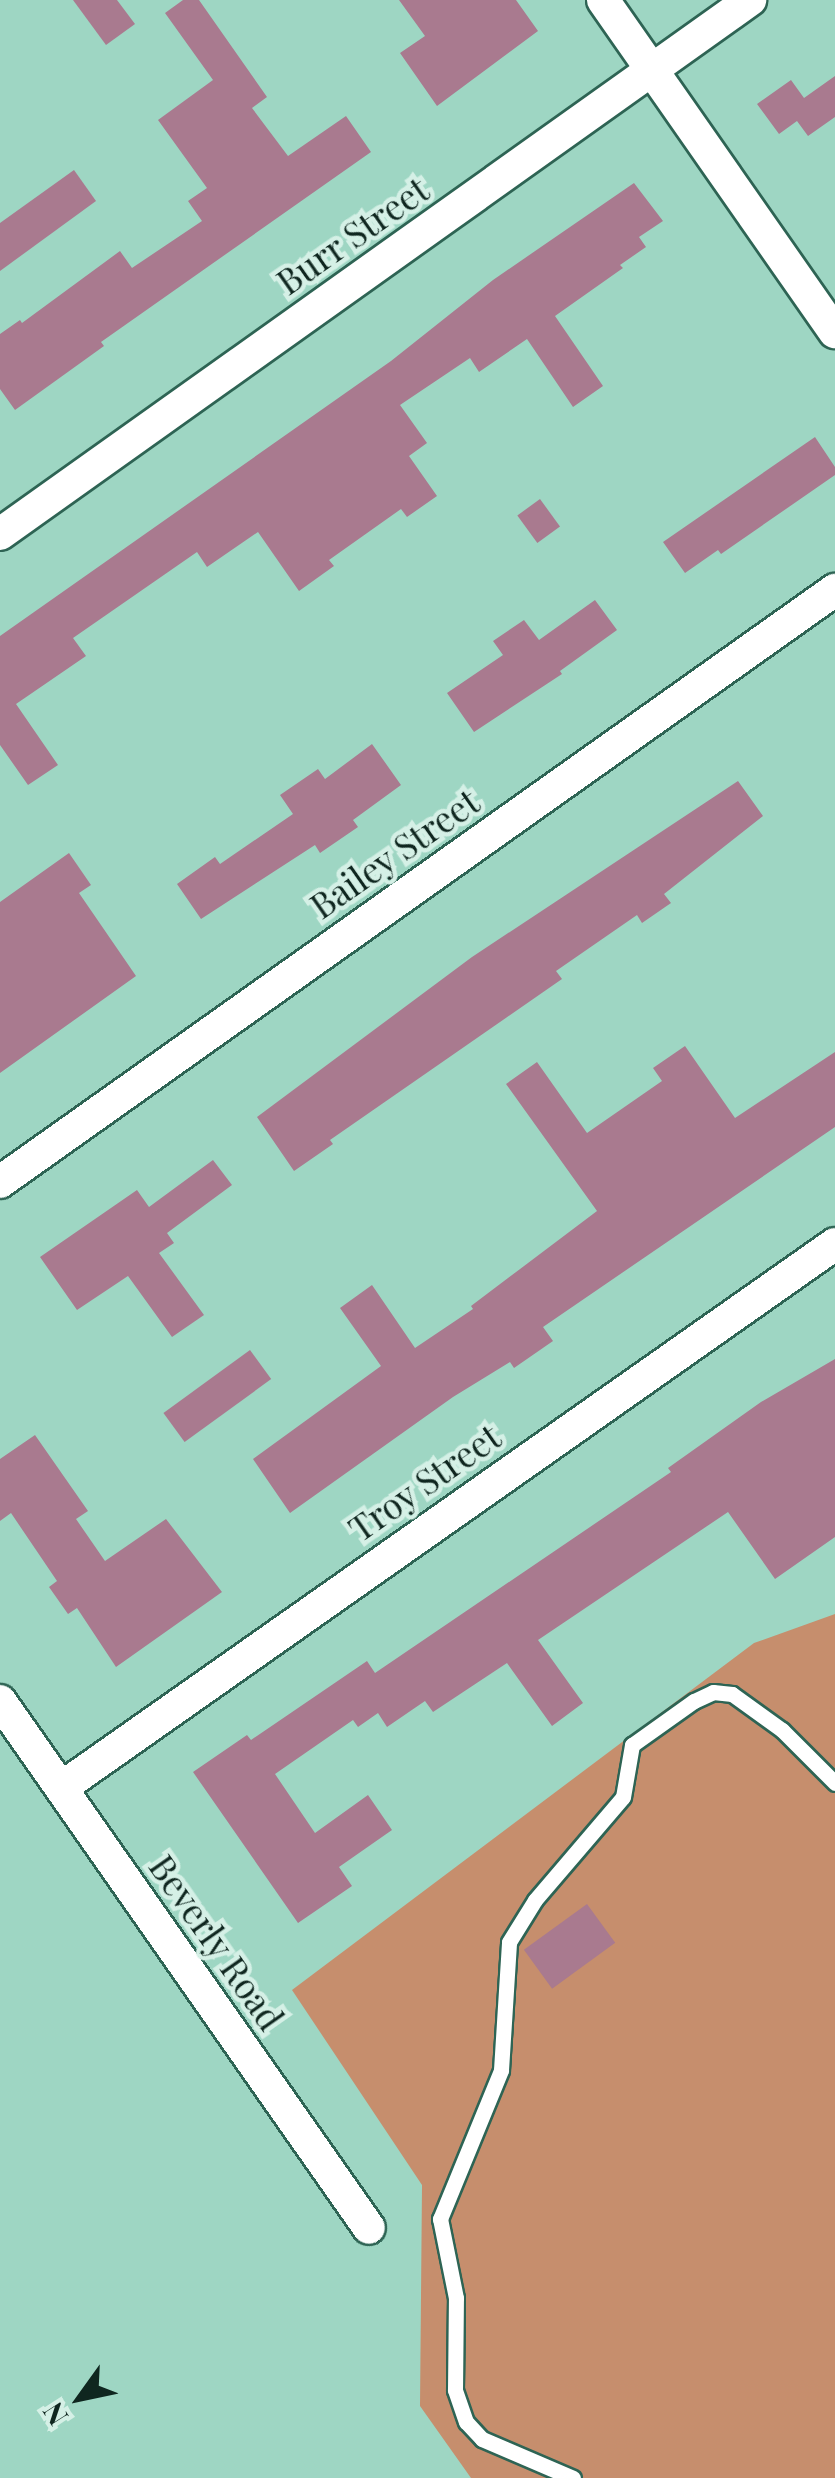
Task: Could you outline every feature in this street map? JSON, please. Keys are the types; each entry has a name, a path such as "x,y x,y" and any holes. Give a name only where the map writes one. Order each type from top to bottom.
{"street":[{"path":"603,0 835,332"},
{"name":"Burr Street","path":"0,534 750,0"},
{"name":"Bailey Street","path":"0,1182 835,590"},
{"name":"Troy Street","path":"62,1788 835,1244"},
{"name":"Beverly Road","path":"0,1701 369,2228"}],"lane":[{"path":"573,2478 482,2439 466,2422 455,2390 456,2298 440,2219 501,2070 509,1942 535,1900 623,1797 632,1745 694,1700 714,1692 732,1694 782,1730 835,1783"}],"shaded area":[{"path":"835,1614 835,2478 471,2478 420,2406 422,2185 292,1990 754,1643"}],"building":[{"path":"73,0 117,0 135,24 106,45"},
{"path":"183,0 199,0 267,97 252,108 288,156 346,116 371,152 101,342 104,346 15,410 0,389 0,334 20,320 22,323 120,251 132,268 202,221 188,201 207,188 158,120 213,80 165,13"},
{"path":"399,0 516,0 538,31 437,106 400,53 425,36"},
{"path":"835,76 835,117 808,136 797,121 779,134 757,104 791,80 804,98"},
{"path":"74,170 96,201 0,271 0,223"},
{"path":"634,183 663,221 639,237 646,247 620,265 623,268 555,316 603,386 573,407 527,339 479,372 470,358 400,405 427,443 409,456 437,496 407,517 401,509 329,560 334,566 299,591 258,532 207,567 197,552 73,638 86,656 16,704 58,765 28,785 0,745 0,636 391,361 493,280"},
{"path":"815,437 835,467 835,475 721,554 718,550 685,573 663,542"},
{"path":"540,499 560,527 537,543 517,515"},
{"path":"595,600 617,630 560,671 562,674 474,732 447,693 503,655 493,641 524,620 539,640"},
{"path":"372,744 401,785 353,820 358,827 320,853 315,845 201,919 177,884 215,857 220,864 293,814 280,795 318,769 325,779"},
{"path":"738,781 763,816 664,894 671,903 642,923 637,915 556,971 562,979 330,1140 333,1144 294,1171 257,1117 472,957"},
{"path":"69,853 91,885 79,893 136,976 0,1073 0,902"},
{"path":"685,1046 735,1118 835,1052 835,1127 543,1327 553,1341 514,1368 510,1362 453,1397 290,1513 253,1459 381,1366 340,1308 372,1285 415,1348 473,1309 471,1306 597,1211 506,1084 537,1062 587,1133 662,1081 653,1068"},
{"path":"213,1160 232,1185 167,1233 174,1243 159,1253 204,1315 172,1337 128,1276 77,1310 40,1257 137,1190 149,1207"},
{"path":"250,1350 271,1379 185,1442 163,1413"},
{"path":"835,1359 835,1537 775,1579 728,1512 538,1640 583,1703 552,1726 507,1663 433,1712 425,1701 387,1727 378,1713 358,1727 353,1720 275,1774 315,1833 368,1795 392,1830 339,1867 352,1886 298,1923 193,1772 247,1735 251,1740 367,1661 375,1673 671,1472 668,1468 761,1402"},
{"path":"35,1435 88,1511 76,1519 105,1561 166,1519 222,1592 116,1667 77,1608 68,1614 49,1587 57,1581 11,1513 0,1521 0,1459"},
{"path":"587,1904 615,1943 552,1989 524,1950"}]}
